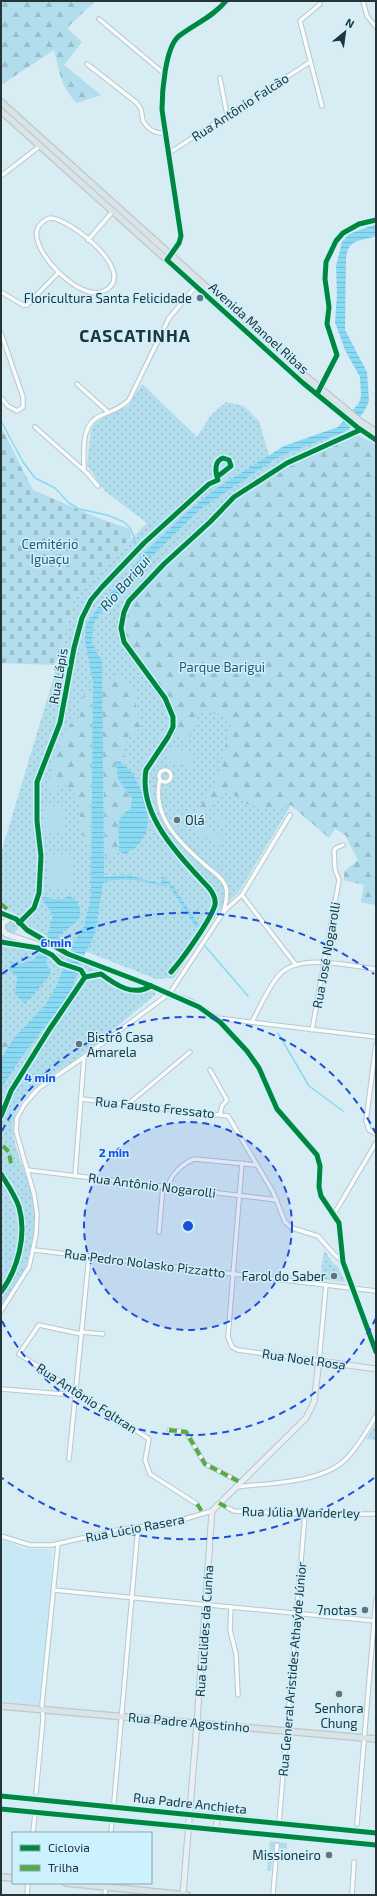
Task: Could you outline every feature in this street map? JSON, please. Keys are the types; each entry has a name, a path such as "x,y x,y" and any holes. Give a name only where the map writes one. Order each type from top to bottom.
{"main road":[{"name":"Avenida Manoel Ribas","path":"1,102 320,388 361,422 376,432"},
{"name":"Avenida Manoel Ribas","path":"1,111 303,382 357,427 376,440"},
{"path":"31,138 38,140 41,138"},
{"path":"40,146 44,145 53,148"},
{"path":"93,194 107,202 111,201"},
{"path":"113,211 119,211 131,219"},
{"path":"303,382 316,389 320,388"},
{"name":"Rua Padre Agostinho","path":"1,1706 376,1739"},
{"path":"1,1876 12,1878"},
{"path":"86,1884 187,1895"}],"street":[{"path":"167,260 179,242 181,236 162,104 170,51 176,39 213,14 226,1"},
{"path":"363,1 367,16 376,27"},
{"path":"320,4 300,21 322,106"},
{"path":"99,19 161,71 166,72"},
{"name":"Rua Antônio Falcão","path":"169,153 310,62"},
{"path":"87,64 137,103 141,109 142,122 148,128 156,134 166,133"},
{"path":"220,78 227,115"},
{"path":"1,176 40,146"},
{"path":"88,240 113,211"},
{"path":"50,218 56,218 88,240 104,254 112,265 114,278 109,288 96,294 90,293 75,286 58,273 39,244 36,234 39,225 50,218"},
{"path":"317,394 337,355 327,324 329,307 324,279 325,268 333,246 343,233 359,224 376,220"},
{"path":"1,292 20,303 27,305 58,273"},
{"path":"84,470 85,437 87,426 95,418 121,407 132,395 169,318 196,286"},
{"path":"1,333 2,343 23,397 23,407 17,411 13,410 1,398"},
{"path":"77,384 108,412"},
{"path":"35,427 84,470 98,486"},
{"path":"160,779 159,798 166,823 183,845 224,882 226,897 224,911"},
{"path":"1,1311 26,1273 34,1250 37,1214 34,1194 16,1131 16,1124 20,1111 28,1099 39,1088 84,1057 170,993 224,911 242,895 290,815"},
{"name":"Rua José Nogarolli","path":"312,1030 339,880 335,869 334,851 336,848 343,846"},
{"path":"242,895 296,965"},
{"path":"1,913 10,918 16,919 19,929 42,939 55,948 191,1002 216,1018 252,1057 259,1068 277,1109 317,1155 320,1166 319,1187 321,1196 334,1214 340,1228 340,1249 343,1262 376,1352"},
{"path":"10,918 5,920 2,925 6,934 55,948"},
{"path":"11,936 19,929"},
{"path":"252,1022 277,978 285,970 296,965 324,962 376,969"},
{"path":"216,1018 376,1037"},
{"path":"376,1044 366,1121 369,1130 376,1134"},
{"path":"128,1104 190,1052"},
{"path":"75,1176 84,1057"},
{"path":"210,1070 227,1100 222,1106 220,1114"},
{"name":"Rua Fausto Fressato","path":"81,1099 228,1116 257,1165"},
{"path":"334,1214 376,1143"},
{"path":"168,1187 170,1177 192,1160 257,1165 277,1200 283,1219 288,1225 318,1236 343,1262"},
{"path":"233,1274 242,1164"},
{"name":"Rua Antônio Nogarolli","path":"27,1170 277,1200"},
{"path":"159,1232 163,1186"},
{"name":"Rua Pedro Nolasko Pizzatto","path":"34,1250 376,1291"},
{"path":"69,1459 89,1256"},
{"name":"Rua Noel Rosa","path":"233,1274 228,1337 232,1347 238,1350 376,1369"},
{"path":"319,1361 326,1285"},
{"name":"Rua Antônio Foltran","path":"81,1333 39,1325 19,1354 149,1439 145,1460 147,1470 154,1477 197,1504"},
{"path":"81,1333 103,1334"},
{"name":"Rua Lúcio Rasera","path":"1,1536 30,1545 58,1544 138,1527 171,1523 212,1510 301,1424 309,1414 316,1395 319,1361"},
{"path":"1,1389 75,1395"},
{"path":"234,1488 310,1477 325,1473 349,1456 376,1416"},
{"path":"169,1430 186,1432 205,1464 240,1482"},
{"name":"Rua Júlia Wanderley","path":"228,1508 234,1511 305,1514 376,1514"},
{"name":"Rua Euclides da Cunha","path":"183,1895 212,1510"},
{"name":"Rua General Aristides Athaýde Júnior","path":"279,1823 305,1514"},
{"path":"114,1802 138,1527"},
{"path":"36,1793 42,1709 58,1544"},
{"path":"53,1590 375,1621"},
{"path":"357,1824 376,1600"},
{"path":"231,1607 230,1630 236,1654 238,1695"},
{"name":"Rua Padre Anchieta","path":"1,1796 376,1833"},
{"name":"Rua Padre Anchieta","path":"1,1810 376,1845"},
{"path":"33,1832 35,1813"},
{"path":"216,1830 217,1817"},
{"path":"111,1832 112,1820"},
{"path":"273,1895 277,1845"},
{"path":"352,1895 354,1862"},
{"path":"27,1895 28,1884"},
{"path":"105,1895 106,1885"}],"shaded area":[{"path":"1,1539 24,1549 52,1549 51,1597 39,1705 1,1701"}],"green space":[{"path":"1,1 95,1 67,28 82,42 64,65 101,95 77,103 71,97 64,85 59,72 54,50 1,85"},
{"name":"Parque Barigui","path":"142,384 197,437 211,415 226,402 244,406 259,421 270,459 345,426 369,442 376,444 376,905 361,902 364,885 344,880 344,872 358,860 346,836 335,828 329,838 291,805 239,892 220,910 174,978 156,979 90,953 67,946 28,926 23,919 1,907 1,853 61,653 71,607 76,594 147,523 105,491 87,465 91,430 95,422 128,406"},
{"name":"Cemitério Iguaçu","path":"1,427 33,490 98,518 130,529 131,538 95,577 76,594 71,607 61,653 54,665 1,663"},
{"path":"353,434 376,444 376,905 361,902 364,885 344,880 344,872 358,860 346,836 335,828 329,838 291,805 267,809 247,804 227,791 201,818 196,814 214,784 218,774 232,719 213,713 200,713 196,719 187,744 182,741 177,734 175,707 165,691 132,652 124,635 124,618 134,600 152,578 232,503 289,467"},
{"path":"119,675 132,685 136,692 136,707 142,723 140,729 127,740 122,754 128,758 128,762 122,764 116,762 118,779 132,798 131,807 121,817 118,824 120,849 118,853 108,857 105,856 102,680 108,682"},
{"path":"87,693 92,697 91,853 81,828 80,803 78,799 70,789 51,775 56,752 64,734 74,721 79,718 84,694"},
{"path":"170,747 194,753 190,767 166,761"},
{"path":"47,778 59,779 58,791 47,790"},
{"path":"44,806 65,806 65,833 45,834"},
{"path":"216,812 228,820 224,826 211,818"},
{"path":"202,823 223,837 217,845 196,831"},
{"path":"47,854 71,854 71,887 47,887"},
{"path":"11,920 16,922 18,927 16,932 11,934 6,932 4,927 6,922"},
{"path":"1,935 2,937 36,946 91,965 108,979 119,985 131,988 149,986 156,994 79,1057 35,1087 21,1103 16,1112 13,1132 31,1191 35,1221 30,1252 19,1282 1,1306"},
{"path":"1,1036 14,1038 1,1059"},
{"path":"324,1250 333,1263 338,1267 345,1282 320,1279"},
{"path":"376,1424 376,1440 366,1439"},
{"path":"270,1841 287,1843 287,1849 274,1847 271,1871 267,1871"}],"water":[{"name":"Rio Barigui","path":"376,224 376,236 360,240 352,244 347,252 346,258 345,330 367,372 369,401 365,410 355,424 344,432 287,453 272,461 199,510 148,560 134,581 99,614 93,625 92,644 102,661 104,877 129,875 161,884 161,877 163,877 173,886 199,925 196,927 167,883 163,886 140,881 118,880 103,883 95,934 86,951 69,996 20,1059 1,1089 1,1059 14,1038 46,1004 56,987 74,942 84,926 91,897 93,682 85,640 86,625 104,599 124,580 145,552 186,513 217,488 284,446 338,427 359,403 361,396 360,377 345,350 335,322 337,295 336,266 342,242 349,234"},
{"path":"120,761 132,773 138,783 143,795 148,818 147,829 143,839 136,847 124,854 119,851 119,823 122,816 131,807 132,798 118,779 116,762"},
{"path":"69,896 77,901 80,908 79,919 55,940 46,961 51,974 25,1004 15,994 17,977 9,969 11,962 26,963 37,956 41,951 47,937 52,917 52,914 43,898 60,899"}],"waterway":[{"name":"Rio Barigui","path":"1,421 23,462 35,478 55,488 69,503 79,509 107,515 124,522 131,529 141,559"},
{"path":"205,946 248,996"},
{"path":"278,1033 309,1086 343,1111"}],"marked path":[{"path":"55,668 68,674"},
{"path":"1,904 7,909"},
{"path":"3,1146 9,1152 11,1164"},
{"path":"169,1430 186,1432 205,1464 240,1482"},
{"path":"219,1503 228,1508"},
{"path":"197,1504 203,1513"}],"cycle path":[{"path":"226,1 215,12 179,36 174,42 167,60 162,110 181,236 179,243 167,260 303,383 357,427 376,440"},
{"path":"317,394 337,355 327,324 329,307 325,279 326,262 336,241 343,233 359,224 376,220"},
{"path":"171,972 202,930 212,912 215,901 209,888 186,863 164,835 155,820 149,804 145,787 146,770 168,737 173,727 173,717 165,698 124,642 121,628 124,612 129,601 164,564 210,522 234,497 287,463 360,430"},
{"path":"223,458 229,460 231,466 217,477 216,466 218,461 223,458"},
{"name":"Rua Lápis","path":"19,923 34,908 39,893 41,856 37,821 37,782 60,723 74,648 82,618 91,600 144,543 209,484 218,480"},
{"path":"1,913 16,919 27,930 68,954 149,985 199,1007 220,1022 247,1051 259,1068 277,1109 317,1155 320,1166 319,1187 321,1196 339,1223 343,1262 376,1352"},
{"path":"1,942 38,948 52,955 60,963 81,970 85,977"},
{"path":"85,977 101,974 119,986 131,990 144,989 151,986"},
{"path":"1,1116 11,1091 49,1030 85,977"},
{"path":"1,1174 19,1207 22,1229 16,1262 12,1273 1,1292"},
{"path":"1,1796 376,1833"},
{"path":"1,1809 376,1845"}],"place":[{"name":"Floricultura Santa Felicidade","path":"200,298"},
{"name":"Olá","path":"177,820"},
{"name":"Bistrô Casa Amarela","path":"79,1044"},
{"name":"Farol do Saber","path":"334,1276"},
{"name":"7notas","path":"365,1610"},
{"name":"Senhora Chung","path":"339,1694"},
{"name":"Missioneiro","path":"329,1855"}],"district":[{"name":"CASCATINHA","path":"135,336"}]}
